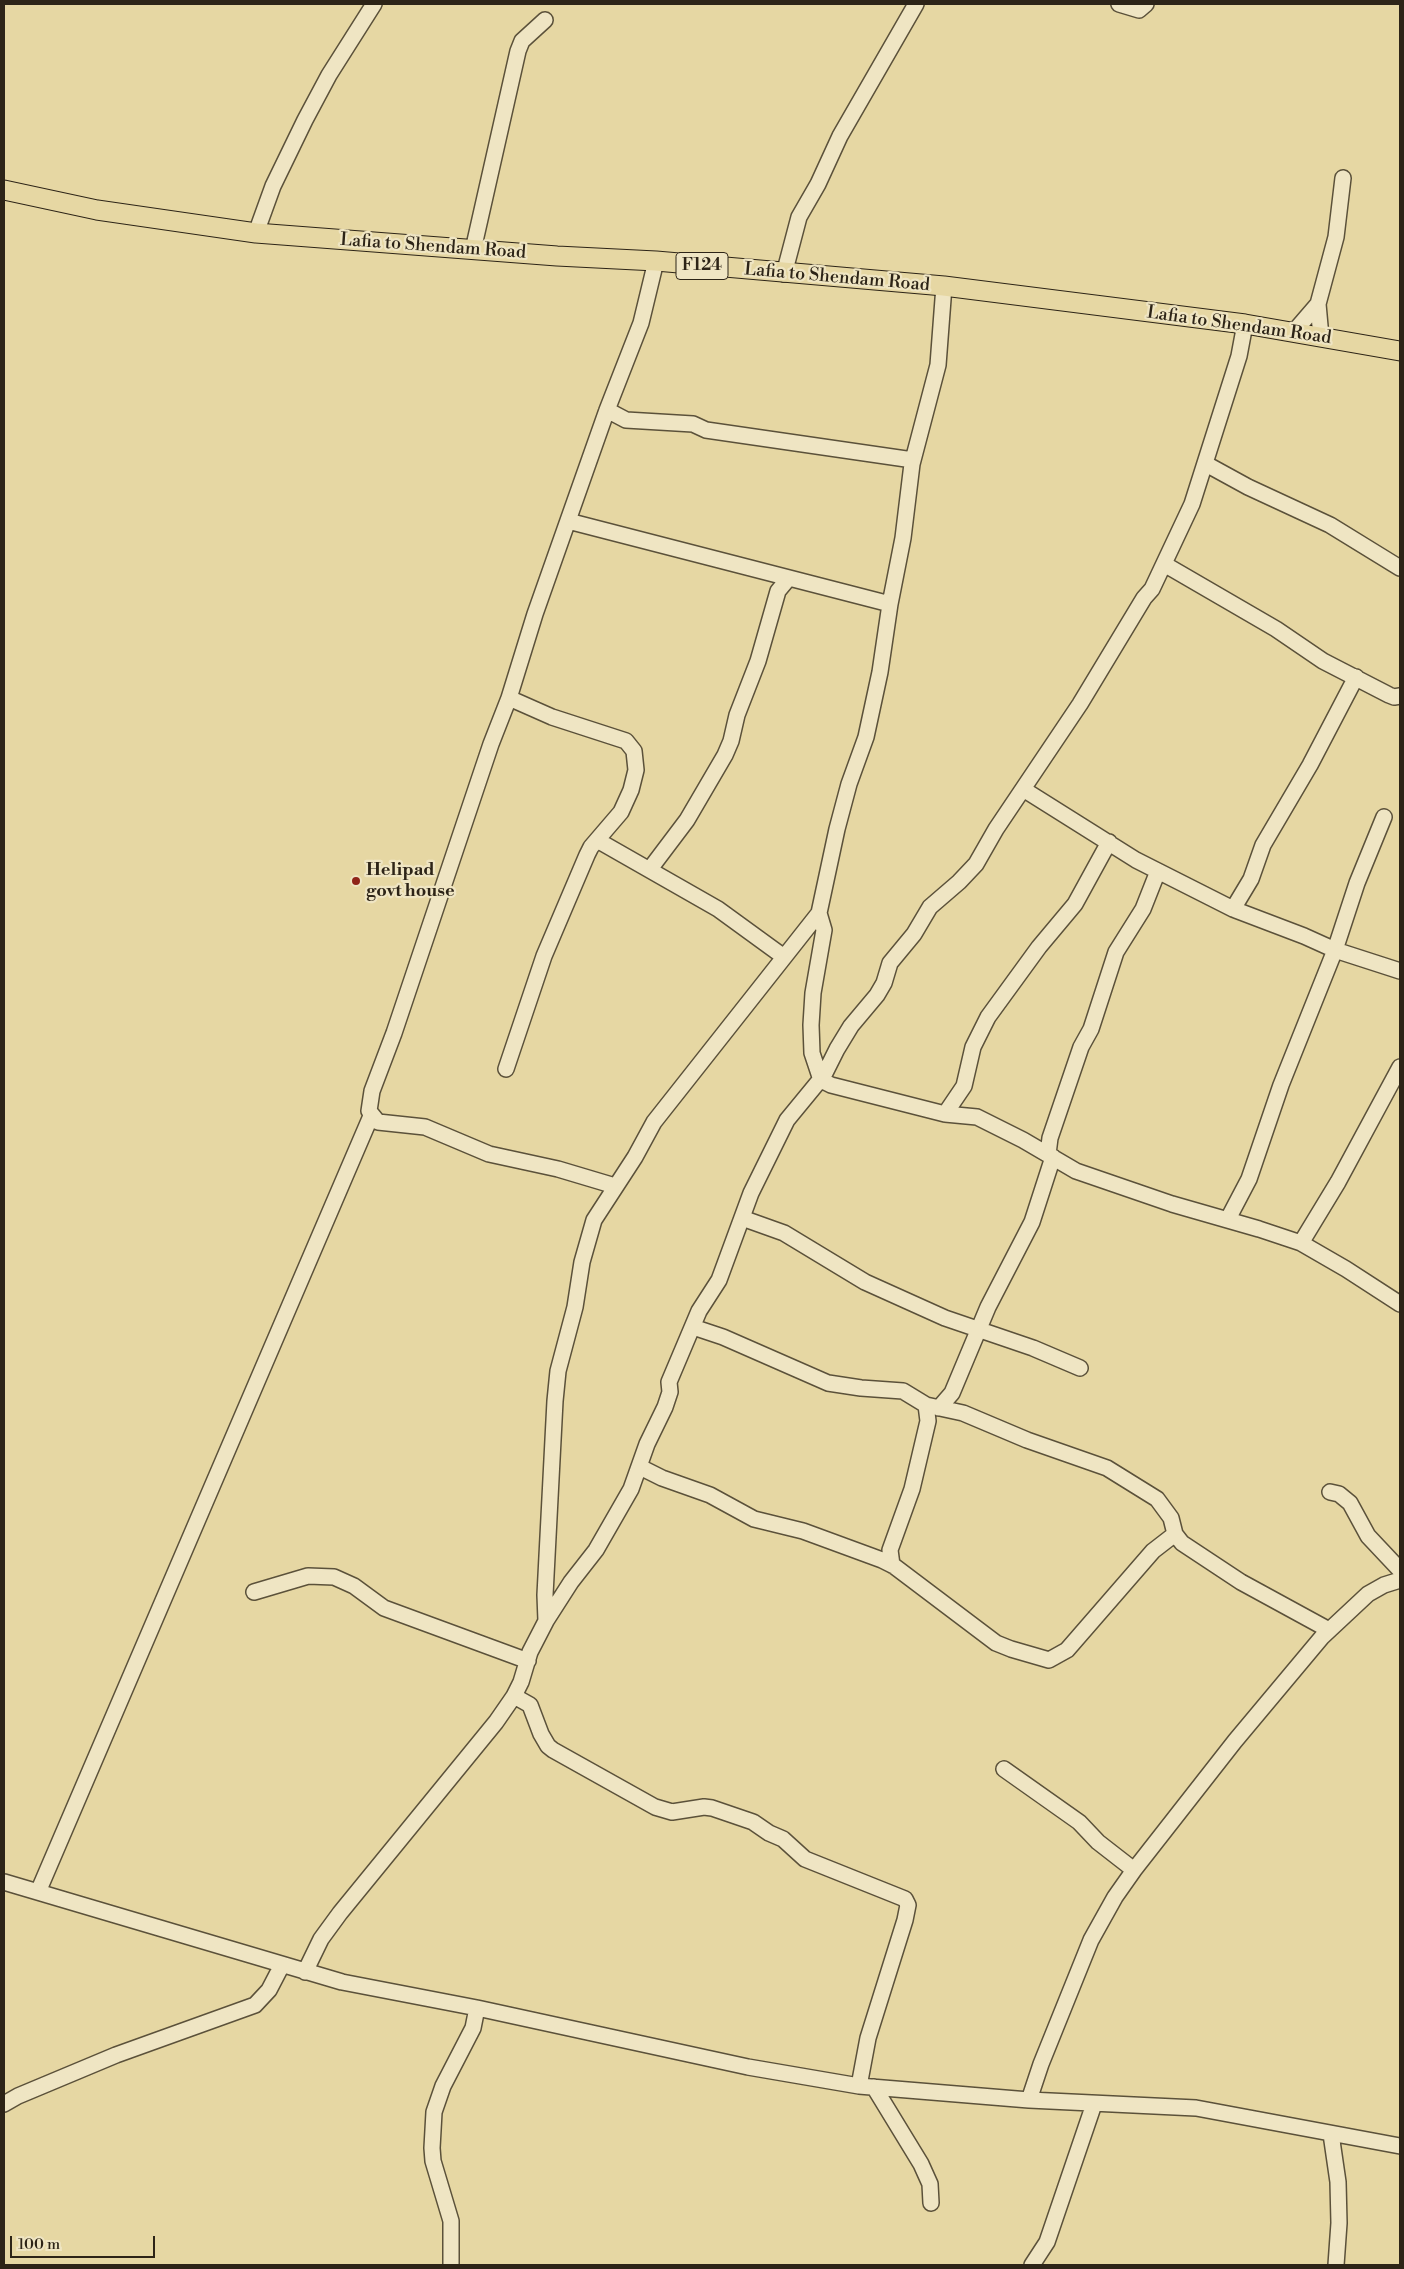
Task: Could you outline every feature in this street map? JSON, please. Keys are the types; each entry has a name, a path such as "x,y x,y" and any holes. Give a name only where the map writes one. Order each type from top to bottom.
{"main road":[{"name":"Lafia to Shendam Road","path":"4,190 97,210 256,233 473,250 656,261 784,274 944,286 1245,324 1400,351"}],"street":[{"path":"256,233 273,186 305,120 329,75 374,4"},
{"path":"784,274 799,217 818,184 840,136 916,4"},
{"path":"1119,4 1139,10 1146,4"},
{"path":"473,250 507,109 518,51 522,41 545,20"},
{"path":"1321,337 1318,304 1336,237 1342,178"},
{"path":"615,1186 558,1169 489,1154 425,1127 378,1122 371,1116 368,1107 491,744 509,698 535,614 607,410 641,323 656,261"},
{"path":"546,1621 545,1596 558,1371 575,1307 582,1262 594,1220 635,1157 654,1122 819,913 847,794 866,737 880,672 890,604 903,538 913,460 938,365 944,286"},
{"path":"1293,332 1318,304"},
{"path":"305,1972 321,1939 340,1912 483,1737 514,1696 546,1621 571,1582 601,1543 631,1489 647,1444 665,1407 670,1392 669,1382 699,1312 720,1280 742,1218 787,1120 821,1080 839,1044 884,984 890,963 914,934 930,907 959,882 976,864 996,829 1080,704 1144,598 1152,589 1192,504 1239,356 1245,324"},
{"path":"607,410 626,420 693,424 706,430 913,460"},
{"path":"1206,464 1248,487 1330,525 1400,568"},
{"path":"568,521 890,604"},
{"path":"1164,564 1276,629 1323,661 1388,695 1400,696"},
{"path":"771,574 778,591"},
{"path":"650,869 687,820 725,755 731,741 737,715 758,661 778,591 788,579"},
{"path":"1233,909 1252,879 1263,844 1310,765 1356,677"},
{"path":"506,1069 544,956 587,856 597,840 621,812 631,790 636,770 636,759 632,746 619,737 552,717 509,698"},
{"path":"1023,789 1136,860 1233,909 1335,950 1400,971"},
{"path":"1228,1219 1249,1179 1281,1085 1335,950 1357,883 1384,817"},
{"path":"597,840 718,909 784,957"},
{"path":"945,1114 964,1086 973,1047 988,1017 1039,947 1076,904 1109,842"},
{"path":"886,1558 912,1489 928,1421 952,1393 978,1330 1032,1222 1051,1156 1050,1138 1081,1047 1091,1029 1116,952 1143,909 1158,871"},
{"path":"819,913 824,930 813,994 812,1039 815,1063 821,1080 831,1085 945,1114 972,1116 983,1120 1085,1175 1172,1204 1228,1219 1301,1243 1346,1268 1400,1304"},
{"path":"812,1039 839,1044"},
{"path":"1301,1243 1338,1182 1400,1067"},
{"path":"38,1892 371,1116"},
{"path":"742,1218 784,1233 865,1282 945,1318 1033,1348 1080,1368"},
{"path":"693,1327 724,1337 828,1382 861,1388 904,1391 939,1408 1112,1471 1152,1495 1164,1506 1171,1518 1175,1534 1182,1543 1233,1577 1329,1630"},
{"path":"640,1467 662,1478 710,1494 754,1519 803,1531 886,1558 996,1642 1011,1649 1049,1660 1067,1650 1153,1551 1175,1534"},
{"path":"1330,1492 1339,1494 1350,1503 1368,1536 1400,1570"},
{"path":"254,1592 308,1576 334,1577 354,1586 384,1608 528,1661"},
{"path":"1029,2100 1044,2056 1091,1940 1115,1897 1134,1870 1235,1741 1288,1676 1329,1630 1368,1594 1384,1585 1400,1580"},
{"path":"514,1696 530,1706 548,1746 560,1755 655,1807 672,1812 704,1807 712,1808 753,1822 769,1833 783,1839 805,1858 905,1899 908,1905 905,1920 868,2038 866,2086 921,2164 930,2184 930,2203"},
{"path":"1004,1769 1078,1822 1098,1842 1134,1870"},
{"path":"4,1882 342,1982 477,2008 748,2066 866,2086 1029,2100 1196,2108 1400,2146"},
{"path":"4,2104 18,2096 116,2055 255,2005 269,1990 282,1965"},
{"path":"451,2265 451,2222 433,2161 434,2112 443,2086 473,2028 477,2008"},
{"path":"1032,2265 1047,2242 1094,2104"},
{"path":"1331,2134 1338,2182 1339,2223 1336,2265"}],"place":[{"name":"Helipad govt house","path":"356,881"}]}
